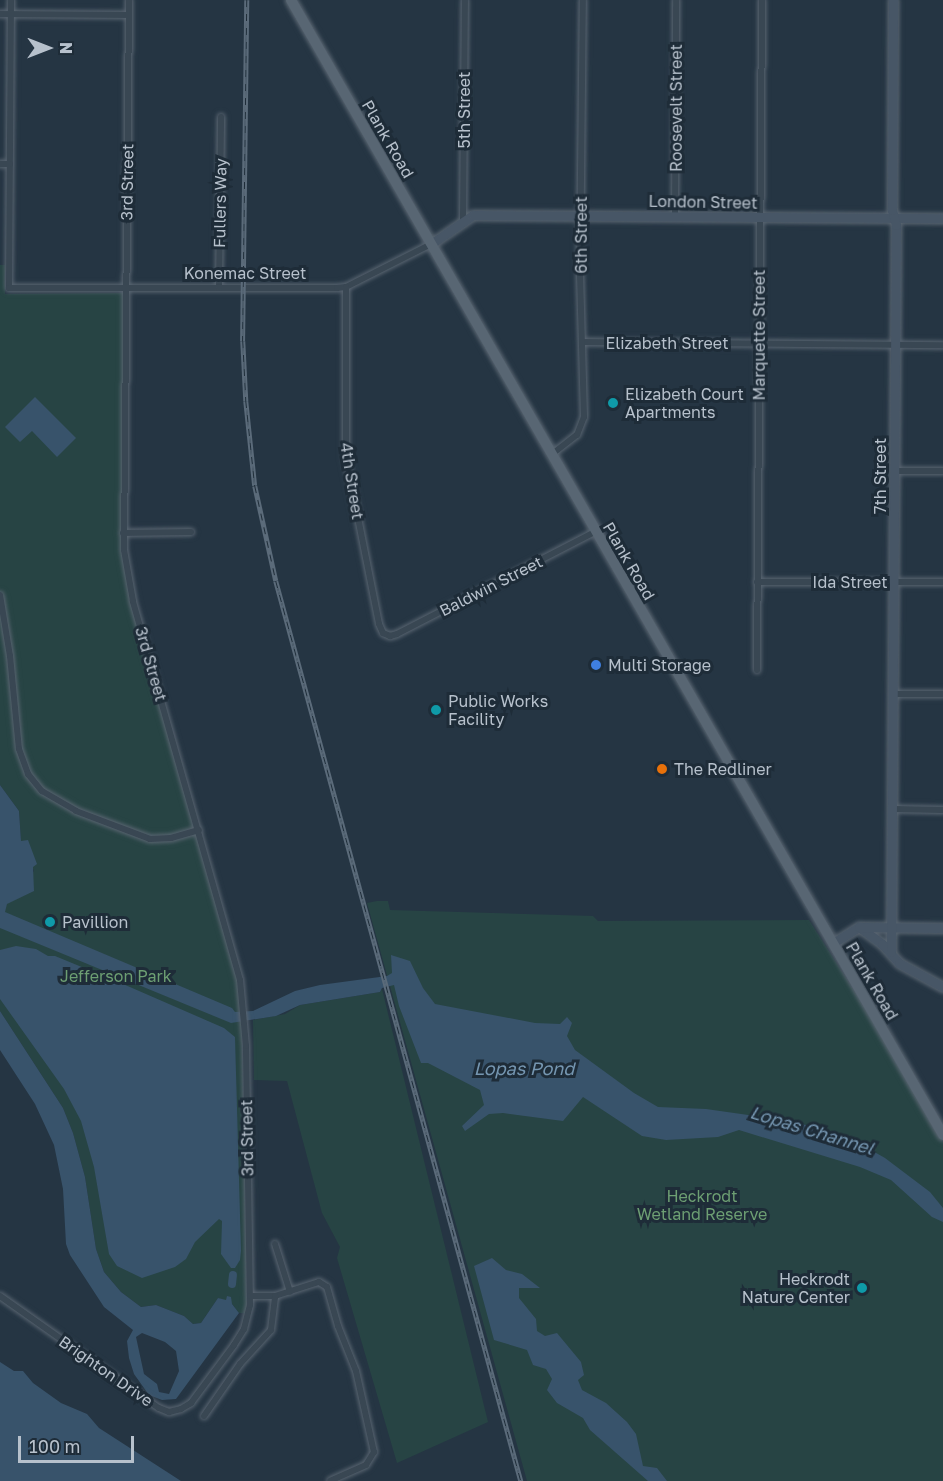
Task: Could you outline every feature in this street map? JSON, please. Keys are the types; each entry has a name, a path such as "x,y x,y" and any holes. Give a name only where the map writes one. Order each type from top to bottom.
{"main road":[{"name":"Plank Road","path":"291,0 943,1135"}],"street":[{"path":"0,164 10,164 11,0"},
{"name":"3rd Street","path":"129,0 123,532 125,564 133,601 235,952 244,1011 250,1296 247,1319"},
{"name":"5th Street","path":"463,220 465,0"},
{"name":"6th Street","path":"551,455 571,441 583,424 581,216 583,0"},
{"name":"Roosevelt Street","path":"675,216 676,0"},
{"name":"Marquette Street","path":"757,670 762,0"},
{"name":"7th Street","path":"891,952 897,225 892,210 893,0"},
{"path":"0,14 129,15"},
{"name":"Fullers Way","path":"219,288 221,117"},
{"name":"Konemac Street","path":"10,164 9,288 346,287 431,244 463,220"},
{"name":"London Street","path":"463,220 481,215 943,218"},
{"name":"4th Street","path":"346,287 346,457 379,624 386,635"},
{"name":"Elizabeth Street","path":"583,342 943,345"},
{"path":"895,471 943,471"},
{"path":"123,532 190,532"},
{"name":"Baldwin Street","path":"386,635 397,634 595,532"},
{"name":"Ida Street","path":"757,582 943,582"},
{"path":"0,595 10,656 19,749 28,774 42,791 76,811 150,839 171,838 199,830"},
{"path":"893,694 943,694"},
{"path":"892,809 943,810"},
{"path":"833,943 859,927 943,927"},
{"path":"859,927 891,952 899,963 943,987"},
{"path":"275,1244 290,1292"},
{"path":"250,1296 274,1296 319,1282 326,1284 364,1399 374,1452 366,1465 330,1481"},
{"name":"Brighton Drive","path":"0,1296 159,1408 169,1412 181,1410 191,1403 234,1345 247,1319"},
{"path":"204,1416 240,1364 271,1330 274,1296"}],"green space":[{"name":"Jefferson Park","path":"0,265 5,265 5,294 124,293 123,562 180,776 231,950 244,1011 242,1039 247,1306 246,1313 239,1313 232,1304 218,1298 201,1323 193,1324 184,1316 156,1305 141,1307 121,1292 104,1272 96,1249 85,1177 73,1133 63,1108 0,1011 0,908 7,904 34,871 21,842 19,811 0,785"},
{"name":"Heckrodt Wetland Reserve","path":"388,901 390,910 593,916 598,921 809,920 878,1028 943,1142 943,1481 527,1481 367,903"},
{"path":"382,989 488,1422 397,1463 337,1258 340,1247 322,1213 287,1081 254,1080 253,1020 285,1014 300,1005 380,992"}],"water":[{"path":"35,397 76,438 57,457 32,431 20,442 5,427"},
{"path":"0,785 19,811 21,841 28,840 37,864 33,867 34,891 7,904 5,912 232,1008 235,1012 253,1011 295,991 320,985 387,976 392,973 391,955 410,961 423,988 435,1004 535,1023 560,1024 567,1017 572,1023 567,1036 575,1050 634,1093 658,1107 706,1109 776,1119 811,1126 862,1145 885,1158 930,1192 943,1208 943,1222 932,1217 891,1180 860,1167 739,1130 718,1137 666,1140 642,1136 583,1097 563,1121 503,1113 489,1114 465,1131 462,1126 484,1105 480,1090 428,1063 421,1063 399,1006 394,985 382,988 380,992 300,1005 276,1016 231,1023 0,928"},
{"path":"16,946 36,949 48,956 55,956 123,984 224,1028 235,1037 241,1251 240,1260 235,1268 231,1268 221,1254 222,1221 219,1219 195,1242 186,1259 175,1267 142,1278 117,1266 109,1254 94,1167 81,1121 64,1089 0,999 0,950"},
{"path":"0,1011 63,1108 73,1133 85,1177 96,1249 104,1272 121,1292 141,1307 156,1305 184,1316 193,1324 201,1323 218,1298 226,1300 227,1296 231,1297 232,1304 239,1313 176,1399 162,1400 149,1395 134,1374 129,1358 127,1341 133,1330 104,1307 70,1255 66,1244 63,1189 54,1145 35,1104 0,1050","holes":["142,1333 165,1342 176,1351 179,1371 169,1394 159,1392 157,1384 144,1374 136,1337"]},
{"path":"492,1258 506,1270 522,1274 540,1288 519,1288 519,1298 536,1319 537,1331 545,1336 557,1333 581,1362 584,1375 578,1380 582,1390 606,1403 627,1422 636,1434 643,1466 657,1468 667,1481 648,1481 590,1430 583,1418 557,1403 547,1390 552,1379 546,1369 533,1365 527,1350 494,1340 474,1266"},
{"path":"0,1362 14,1371 23,1371 33,1383 61,1403 87,1414 99,1428 181,1481 0,1481"}],"waterway":[{"path":"232,1284 233,1275"}],"railway":[{"path":"247,0 243,341 246,401 255,486 276,581 521,1481"}],"place":[{"name":"Elizabeth Court Apartments","path":"613,403"},
{"name":"Multi Storage","path":"596,665"},
{"name":"Public Works Facility","path":"436,710"},
{"name":"The Redliner","path":"662,769"},
{"name":"Pavillion","path":"50,922"},
{"name":"Heckrodt Nature Center","path":"862,1288"}],"water label":[{"name":"Lopas Pond","path":"524,1068"},
{"name":"Lopas Channel","path":"812,1130"}]}
